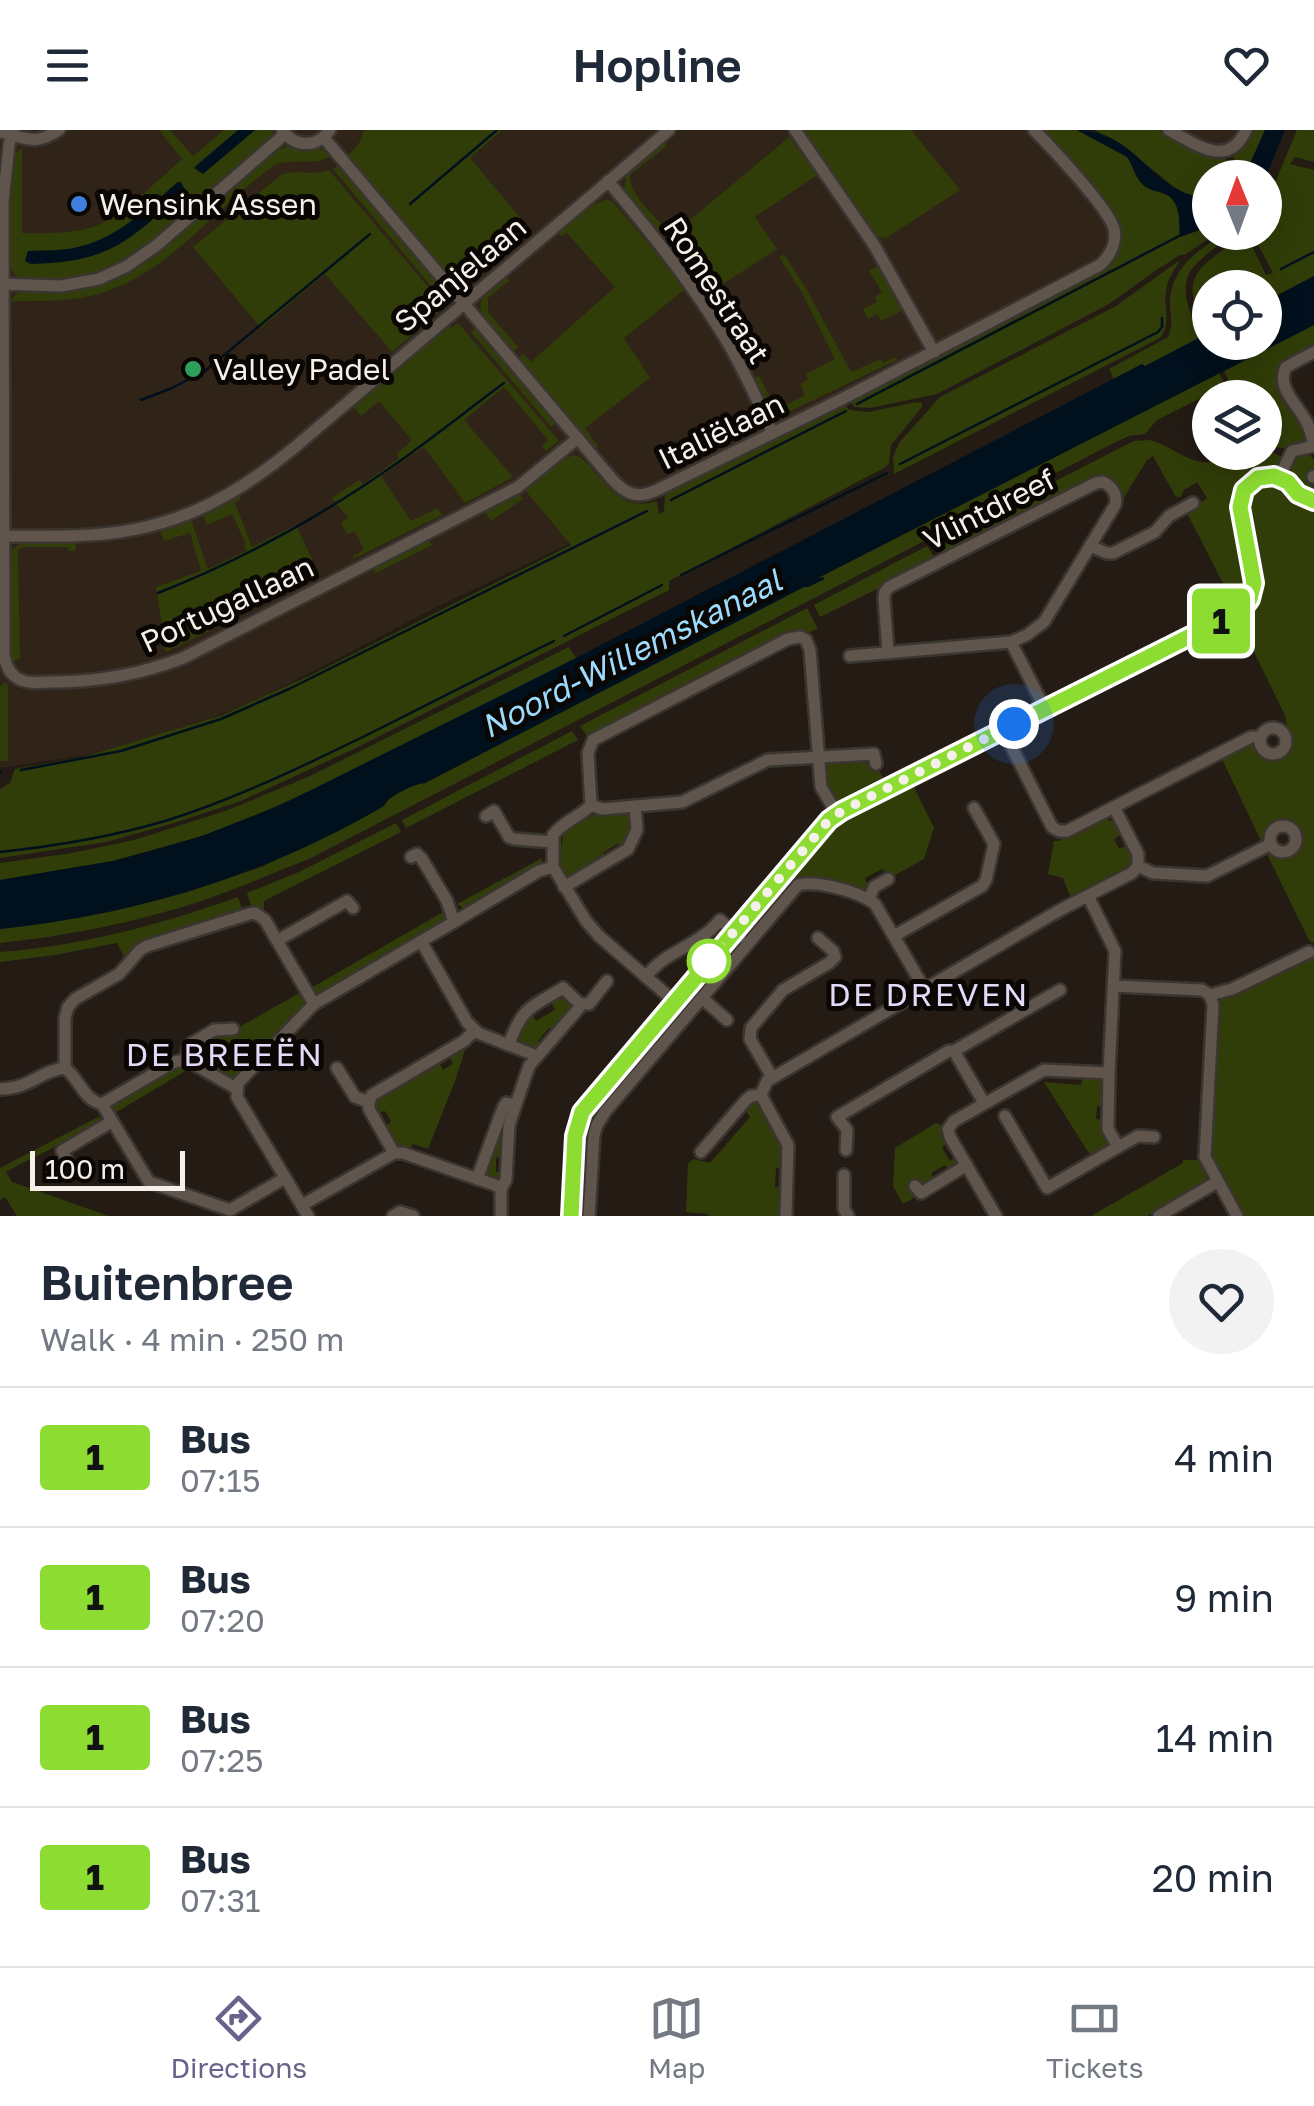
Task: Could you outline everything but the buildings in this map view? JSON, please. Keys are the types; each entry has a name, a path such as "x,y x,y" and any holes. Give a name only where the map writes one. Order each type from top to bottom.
{"street":[{"path":"8,132 35,140 59,130"},
{"name":"Spanjelaan","path":"4,536 127,532 166,523 212,505 260,475 669,130"},
{"path":"795,130 874,245 934,352"},
{"name":"Italiëlaan","path":"327,134 620,488 639,496 773,433 1100,265 1113,247 1114,226 1034,130"},
{"path":"1169,130 1216,152 1226,151 1241,141 1246,130"},
{"name":"Portugallaan","path":"8,132 2,284 4,655 9,670 20,680 107,680 182,658 518,487 578,438"},
{"path":"2,284 62,286 98,279 127,266 157,245 284,132 304,144 327,134"},
{"name":"Romestraat","path":"608,182 694,289 723,334 773,433"},
{"path":"1279,477 1292,451 1314,446 1307,422 1282,379 1286,367 1314,352"},
{"path":"924,988 869,899 822,885 803,883 794,888 596,1125 590,1216 571,1215 575,1136 582,1112 825,824 837,814 1242,610 1254,583 1240,507 1247,486 1258,478 1279,477 1298,494 1314,501"},
{"name":"Vlintdreef","path":"888,652 884,598 889,587 1096,483 1110,486 1116,500 1044,622 1012,642"},
{"path":"1090,546 1107,554 1113,552 1155,532 1187,503"},
{"path":"674,1002 598,936 553,867 552,842 557,830 591,805 588,753 593,740 794,637 806,640 821,787 837,814"},
{"path":"850,656 1012,642 1045,709"},
{"path":"1004,730 1052,827 1058,831 1067,831 1251,737 1260,737"},
{"path":"591,805 602,809 682,802 762,762 878,757"},
{"path":"564,887 628,848 636,830 635,806"},
{"path":"786,1216 788,1145 761,1095 764,1085 924,988 1132,874 1138,866 1138,854 1114,807"},
{"path":"894,936 982,886 986,880 994,844 974,808"},
{"path":"486,816 494,812 514,840 552,842"},
{"path":"1138,866 1153,873 1207,876 1271,844"},
{"path":"412,857 417,854 422,858 447,901 454,922"},
{"path":"501,1189 394,1153 305,1211 237,1097 238,1082 314,1004 553,867"},
{"path":"869,899 874,887 888,879"},
{"path":"1088,896 1116,951 1108,1129 1118,1147"},
{"path":"278,940 347,901 353,908"},
{"path":"64,1068 66,1018 75,999 119,974 140,950 252,913 265,920 314,1004"},
{"path":"646,977 657,964 701,939 720,920 748,944"},
{"path":"772,1077 750,1040 751,1028 783,990 835,957 834,951 818,938"},
{"path":"421,941 474,1031 537,1056"},
{"path":"1210,995 1232,989 1309,952"},
{"path":"509,1044 521,1016 563,988 580,1004 589,1004 608,981"},
{"path":"1114,986 1202,990 1210,995 1205,1157 1237,1216"},
{"path":"846,1150 847,1130 837,1116 1060,990"},
{"path":"702,998 727,1020"},
{"path":"478,1179 515,1105 529,1066 580,1004"},
{"path":"184,1060 190,1045 214,1030 233,1029"},
{"path":"394,1153 369,1109 372,1095 464,1041 474,1031"},
{"path":"954,1051 984,1103"},
{"path":"102,1104 184,1060 237,1090"},
{"path":"0,1089 22,1087 64,1068"},
{"path":"64,1068 76,1078 90,1100 102,1104 148,1182 230,1210 285,1178"},
{"path":"337,1068 355,1097 369,1102"},
{"path":"996,1216 948,1134 954,1121 1044,1070 1109,1074"},
{"path":"701,1152 746,1100 761,1095"},
{"path":"1005,1116 1047,1188 1138,1136 1154,1136"},
{"path":"67,1160 62,1152 111,1122"},
{"path":"502,1216 501,1189 506,1180 503,1124"},
{"path":"916,1186 921,1193 966,1166"},
{"path":"844,1175 844,1208 848,1216"},
{"path":"1158,1216 1218,1182"},
{"path":"393,1216 400,1212 412,1216"}],"shaded area":[{"path":"0,130 1034,130 1114,226 1107,258 657,490 621,519 439,606 265,696 207,720 86,755 0,768"},
{"path":"1169,130 1246,130 1226,151"}],"green space":[{"path":"159,130 170,130 193,156 224,130 238,130 195,166 203,174 255,130 274,130 269,141 130,258 74,278 21,280 14,274 9,247 9,198 13,160 22,147 22,233 77,231 104,222 140,197 182,159","holes":["178,182 185,190 117,246 25,254 103,240 133,221"]},
{"path":"364,130 502,130 470,158 533,233 470,285 450,280 347,157"},
{"path":"803,130 911,130 960,190 886,238 875,236"},
{"path":"1040,130 1077,130 1127,157 1141,183 1174,202 1180,237 1192,233 1192,250 1109,304 937,394 870,408 855,407 848,401 1098,272 1119,229"},
{"path":"1095,130 1159,130 1207,155 1226,160 1192,160 1192,195 1176,188"},
{"path":"1252,130 1265,130 1252,160 1235,160 1232,154 1246,143"},
{"path":"1297,130 1314,130 1314,162 1295,157 1290,164 1314,170 1314,276 1282,293 1282,270 1271,270 1261,250 1282,250 1282,166"},
{"path":"789,137 817,175 755,217 777,249 712,291 718,301 711,304 665,241"},
{"path":"664,141 667,146 630,175 638,197 665,228 659,233 624,190 627,172"},
{"path":"287,146 317,148 332,155 319,161 276,164 169,256 122,285 74,299 10,301 25,290 103,282"},
{"path":"340,164 443,286 436,292 333,169"},
{"path":"329,170 445,307 392,352 325,274 261,328 193,247 281,175"},
{"path":"607,199 684,290 624,338 650,378 585,428 598,446 594,450 520,357 523,353 531,362 615,287 567,233 558,233 591,204"},
{"path":"1212,250 1188,275 1192,342 1114,379 1109,369 1168,337 1174,281 1196,253"},
{"path":"1223,250 1254,250 1264,270 1200,270"},
{"path":"784,254 851,372 881,359 883,363 895,357 897,360 780,416 766,406 754,378 759,376 777,410 805,395 800,384 808,380 806,374 835,359 779,257"},
{"path":"1180,260 1167,286 1166,321 1160,338 894,474 893,457 899,443 940,397 1116,306"},
{"path":"877,266 903,310 881,321 877,314 868,319 863,309 877,302 875,297 882,292 869,271"},
{"path":"505,277 510,280 488,298 488,312 518,347 515,350 490,327 480,307 485,294"},
{"path":"722,307 750,354 742,357 716,312"},
{"path":"458,323 559,441 546,451 542,446 548,440 504,387 464,420 513,477 465,503 424,447 381,476 411,521 438,508 442,515 353,559 364,550 355,531 347,534 341,522 348,518 332,498 359,480 363,484 399,458 397,454 412,440 379,401 361,416 353,406 448,325 451,328"},
{"path":"1314,325 1314,347 1284,363 1278,370 1277,380 1228,380 1224,371 1246,360 1282,360 1282,341"},
{"path":"478,327 558,422 551,427 471,332"},
{"path":"1192,387 1192,402 1157,420 1145,434 1112,444 311,858 154,915 0,943 0,929 110,912 185,893 264,866 416,784 425,783 824,579 816,579"},
{"path":"1282,393 1306,437 1292,447 1282,448"},
{"path":"917,402 922,407 891,445 889,464 884,468 669,581 669,590 354,749 241,801 171,824 106,842 0,858 0,789 10,783 15,769 82,757 220,716 571,545 525,490 561,459 580,457 621,498 643,503 657,501 659,514 664,512 665,492 844,403 849,410 868,412"},
{"path":"1150,440 1192,459 1192,470 1258,470 1238,483 1233,498 1245,573 1243,590 1234,605 1187,513 1207,498 1197,482 1176,497 1153,456 1123,499 1114,483 1098,478 945,555 938,541 1134,441"},
{"path":"1308,453 1314,460 1314,470 1307,474 1308,481 1313,481 1314,492 1299,484 1288,471 1294,457"},
{"path":"1273,482 1314,509 1314,943 1310,942 1267,854 1273,851 1286,856 1299,844 1298,831 1287,825 1279,826 1270,831 1268,843 1263,845 1222,759 1253,743 1271,758 1281,756 1290,746 1285,715 1238,620 1253,606 1259,590 1249,502 1256,486"},
{"path":"516,493 523,499 491,521 484,511"},
{"path":"240,496 235,503 252,547 296,525 320,576 166,652 156,587 201,571 190,533 164,541 160,530 191,520 208,569 246,551 232,514 207,525 203,515"},
{"path":"429,540 432,545 374,574 375,567"},
{"path":"71,541 76,545 75,551 68,547 18,550 20,658 11,663 9,557 23,542"},
{"path":"927,546 936,560 820,617 814,605"},
{"path":"807,608 818,629 797,631 589,739 580,726"},
{"path":"569,647 576,658 347,774 248,819 113,861 0,880 0,863 134,840 228,810 310,776"},
{"path":"6,681 8,761 0,761 0,687"},
{"path":"572,731 578,740 406,828 402,820"},
{"path":"861,761 876,768 885,782 844,803 833,800 825,788 825,767 831,762"},
{"path":"913,785 934,828 924,859 895,875 889,876 882,869 865,878 869,887 865,891 819,878 803,879 750,934 744,930 832,826"},
{"path":"597,813 631,815 634,825 622,849 617,844 603,853 607,859 567,879 558,866 564,830"},
{"path":"1104,819 1113,821 1121,835 1114,839 1119,849 1126,846 1131,863 1070,896 1063,878 1048,874 1054,841"},
{"path":"396,823 401,832 264,901 264,909 252,910 247,893 299,872"},
{"path":"542,858 542,864 464,909 457,904"},
{"path":"238,897 243,911 137,947 125,959 117,943 0,962 0,952 61,945 121,932"},
{"path":"445,911 446,920 319,995 311,988"},
{"path":"733,944 738,948 590,1129 585,1205 577,1205 581,1131 589,1113"},
{"path":"1314,948 1314,1216 1243,1216 1211,1157 1219,997"},
{"path":"301,992 306,1006 252,1060 247,1056 237,1068 241,1073 232,1079 191,1056 194,1048"},
{"path":"567,997 574,1005 553,1031 549,1028 538,1041 542,1045 535,1048 518,1040 524,1022 532,1014 536,1021 555,1010 551,1002"},
{"path":"466,1047 428,1149 413,1144 409,1151 396,1145 385,1126 391,1122 385,1111 378,1113 376,1099 439,1063 443,1070 453,1064 450,1057"},
{"path":"178,1066 187,1070 115,1113 111,1105"},
{"path":"1083,1075 1096,1076 1104,1083 1104,1107 1097,1106 1096,1119 1104,1120 1110,1143 1108,1149 1092,1158 1044,1082 1081,1085"},
{"path":"752,1101 757,1103 782,1145 784,1168 776,1168 775,1187 783,1188 782,1216 708,1216 686,1212 688,1164 693,1159 710,1163 750,1117 745,1109"},
{"path":"100,1116 99,1124 6,1172 12,1182 109,1216 17,1216 5,1197 0,1200 0,1168"},
{"path":"936,1123 943,1126 946,1144 942,1148 950,1161 957,1157 958,1166 949,1171 945,1165 931,1173 935,1180 920,1185 917,1196 903,1204 893,1186 895,1148"},
{"path":"498,1130 504,1131 503,1157 496,1158 500,1179 486,1178 485,1173"},
{"path":"1201,1160 1207,1171 1206,1182 1147,1216 1091,1216 1183,1163"}],"water":[{"path":"238,130 255,130 203,174 194,168"},
{"path":"1077,130 1116,140 1174,187 1192,195 1192,233 1180,237 1174,202 1143,185 1127,157"},
{"path":"1265,130 1285,130 1273,160 1252,160"},
{"path":"178,182 185,190 149,223 117,245 81,259 31,264 25,261 28,251 68,249 100,240 140,214"},
{"path":"1314,276 1314,325 1282,341 1282,293"},
{"name":"Noord-Willemskanaal","path":"1192,341 1192,360 1245,360 1206,380 1192,380 1192,387 816,579 825,579 425,783 402,791 384,806 339,831 246,872 150,902 0,929 0,880 113,861 202,836 283,804 576,658 1142,364 1145,366"}],"waterway":[{"path":"410,204 497,130"},
{"path":"141,400 205,371 370,234"},
{"path":"857,404 1179,236"},
{"path":"1281,269 1314,252"},
{"path":"900,464 1158,332 1162,318"},
{"path":"158,593 252,551 342,500 504,383"},
{"path":"671,500 846,411"},
{"path":"681,575 887,473"},
{"path":"21,770 121,751 221,719 647,511"},
{"path":"564,636 662,585"},
{"path":"0,852 124,832 221,801 330,753 554,641"}],"bus line":[{"name":"1","path":"571,1216 575,1136 582,1112 829,820 1242,610 1254,590 1240,507 1244,490 1258,478 1274,476 1314,501"}],"place":[{"name":"Wensink Assen","path":"79,204"},
{"name":"Valley Padel","path":"193,369"}],"district":[{"name":"DE DREVEN","path":"929,994"},
{"name":"DE BREEËN","path":"225,1054"}],"route":[{"path":"709,961 829,820 1014,724"}]}
